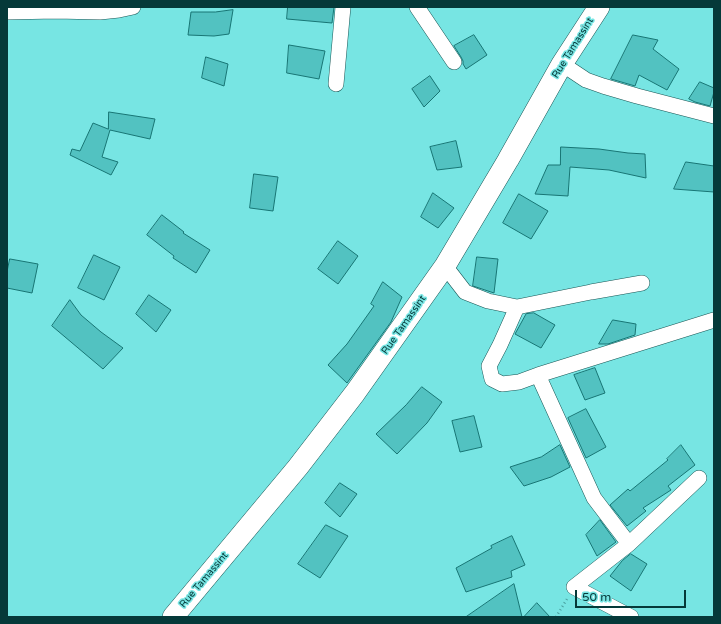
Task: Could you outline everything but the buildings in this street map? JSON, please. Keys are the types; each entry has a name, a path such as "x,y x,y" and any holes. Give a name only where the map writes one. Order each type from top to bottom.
{"main road":[{"name":"Rue Tamassint","path":"173,617 298,467 356,393 445,266 508,160 562,64 598,7"}],"street":[{"path":"7,12 100,12 133,7"},
{"path":"336,84 343,7"},
{"path":"417,7 454,62"},
{"path":"562,64 586,80 603,86 714,116"},
{"path":"445,266 465,292 488,301 517,307 642,283"},
{"path":"517,307 489,366 492,379 502,384 519,382 714,320"},
{"path":"538,375 594,498 629,544"},
{"path":"631,617 574,587 629,544 699,478"}],"path":[{"path":"556,617 574,587"}]}
